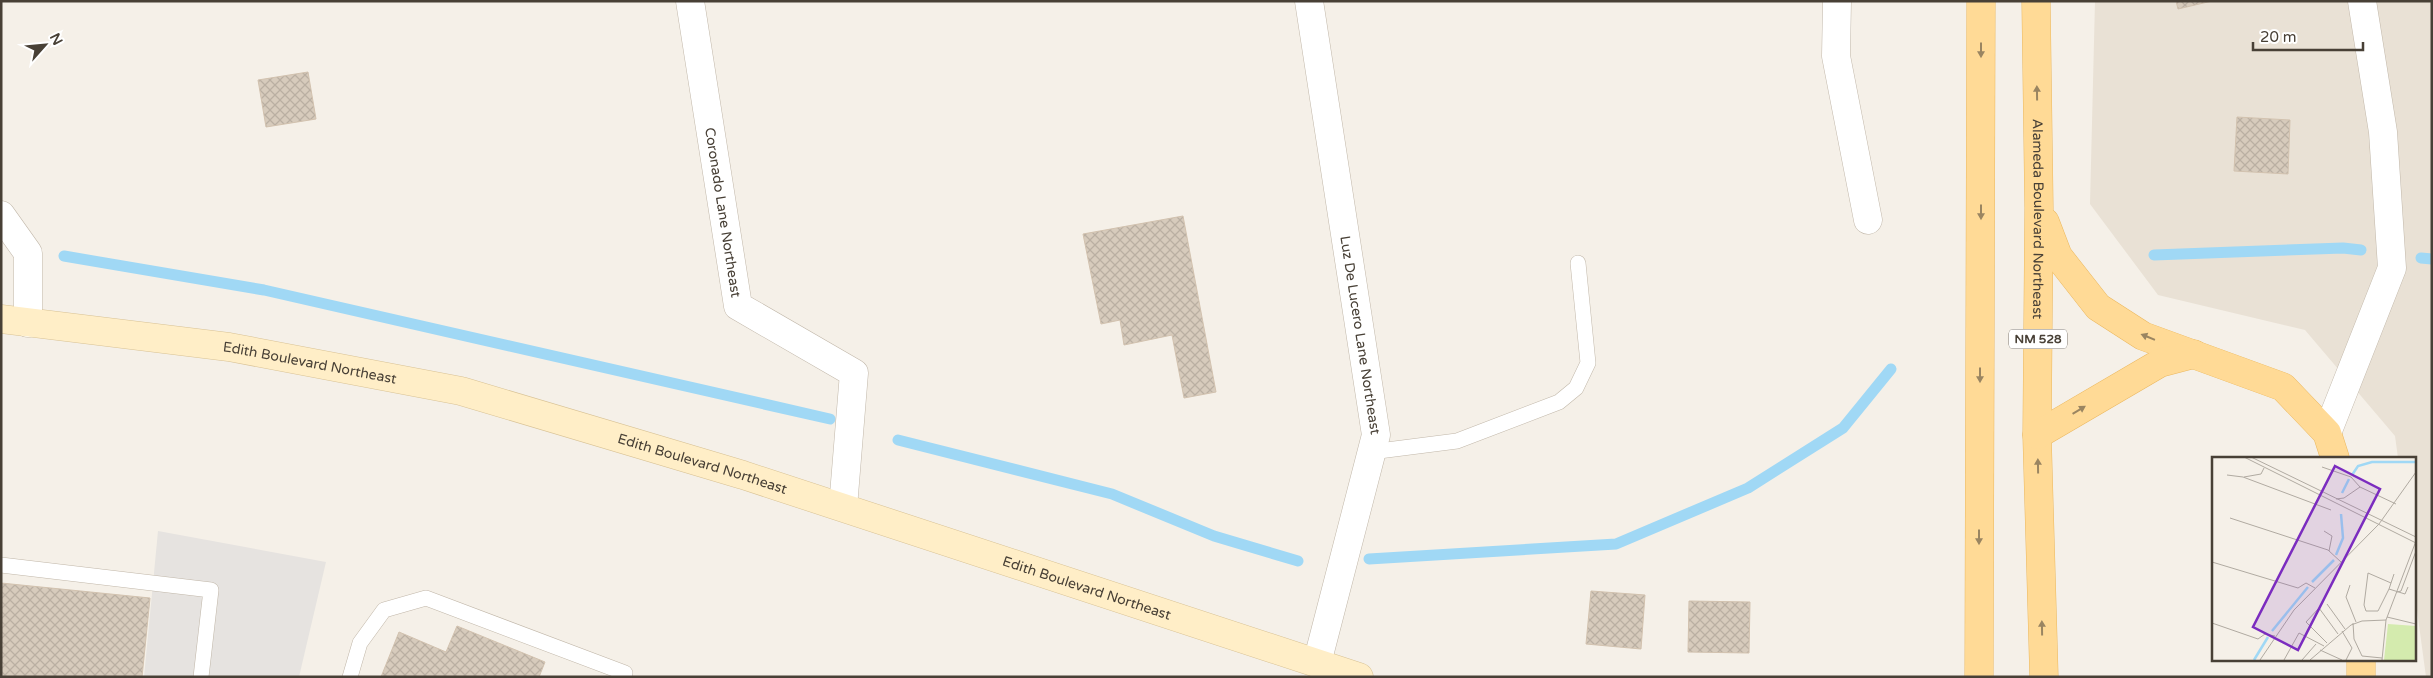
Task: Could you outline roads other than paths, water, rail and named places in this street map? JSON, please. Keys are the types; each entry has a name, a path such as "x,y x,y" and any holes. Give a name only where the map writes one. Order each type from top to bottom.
{"main road":[{"path":"1978,677 1982,1"},
{"name":"Alameda Boulevard Northeast","path":"2036,1 2039,208 2038,435 2044,677"},
{"path":"2039,208 2058,256 2098,307 2143,336 2283,387 2331,446"},
{"path":"2038,435 2160,363 2194,354"},
{"path":"2361,660 2361,677"}],"street":[{"name":"Coronado Lane Northeast","path":"690,1 738,306 854,374 843,507"},
{"name":"Luz De Lucero Lane Northeast","path":"1309,1 1376,435 1317,663"},
{"path":"1837,1 1836,56 1868,220"},
{"path":"2331,446 2392,268 2383,132 2362,1"},
{"path":"1,215 28,253 28,323"},
{"name":"Edith Boulevard Northeast","path":"1,319 229,347 461,391 734,472 1360,677"}],"lane":[{"path":"1371,452 1457,441 1559,402 1576,388 1588,363 1578,263"},
{"path":"1,565 211,590 201,677"},
{"path":"350,677 360,643 384,610 426,598 625,672 624,677"}],"waterway":[{"path":"2154,255 2343,248 2361,250"},
{"path":"64,256 264,290 830,419"},
{"path":"2421,258 2432,259"},
{"path":"1369,559 1616,544 1748,488 1843,428 1891,369"},
{"path":"898,440 1112,494 1214,536 1298,561"}]}
